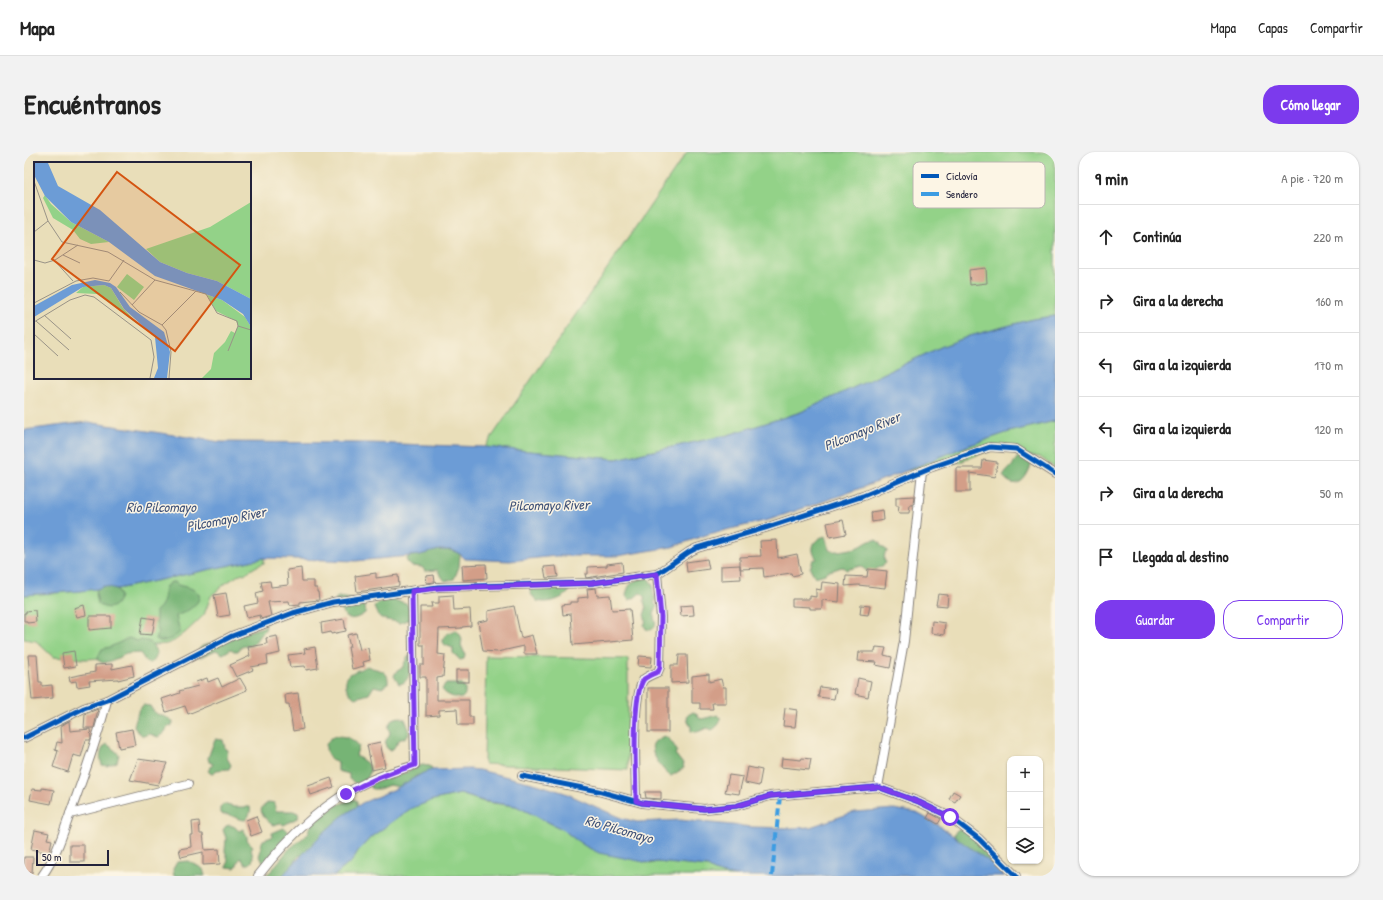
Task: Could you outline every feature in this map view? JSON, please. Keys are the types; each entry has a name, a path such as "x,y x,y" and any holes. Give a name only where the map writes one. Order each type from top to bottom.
{"street":[{"path":"24,738 84,708 107,700 232,636 294,613 333,602 438,588 592,583 657,574 697,548 765,528 863,496 922,471 990,447 1016,449 1055,474"},
{"path":"878,787 904,641 922,471"},
{"path":"636,801 635,728 639,691 644,680 658,672 660,667 661,617 657,574"},
{"path":"258,876 276,853 294,834 319,812 368,781 415,765 412,591"},
{"path":"42,876 58,846 70,814 102,722 107,700"},
{"path":"522,776 598,791 642,803 704,809 736,806 770,796 878,787 919,802 950,817 979,839 1016,876"},
{"path":"70,814 188,784"}],"green space":[{"path":"687,152 1055,152 1055,316 1033,319 970,336 943,346 801,412 728,435 616,459 485,447"},
{"path":"1055,421 1055,468 1040,457 1022,455 999,446 960,462 906,471 967,446 1009,432"},
{"path":"1020,455 1032,461 1028,472 1022,481 1013,483 1008,481 1003,476"},
{"path":"826,536 831,551 842,551 855,548 869,541 876,540 888,551 885,553 884,559 886,563 874,572 868,571 860,566 846,570 842,567 815,577 810,568 813,560 817,559 813,552 813,548 818,539"},
{"path":"437,550 452,550 460,554 459,567 454,579 445,581 437,570 425,571 422,567 411,566 407,562 407,558 411,556"},
{"path":"264,558 264,563 244,574 242,573 226,583 211,596 204,615 186,632 174,641 166,644 132,647 102,658 86,659 53,657 36,641 24,639 24,595 81,591 101,586 117,589"},
{"path":"648,578 653,585 653,593 656,600 654,603 657,606 654,615 656,623 655,627 651,630 646,629 644,625 646,621 644,615 646,609 644,601 645,597 640,593 629,600 626,596 630,584 639,579"},
{"path":"171,582 175,582 178,585 196,591 199,594 199,597 191,608 176,616 180,632 171,639 159,641 156,639 156,635 159,633 156,623 156,611 162,604 165,587"},
{"path":"101,586 117,589 120,596 114,606 109,608 98,604 96,593 97,589"},
{"path":"568,586 569,592 566,595 549,602 537,601 530,593 531,588"},
{"path":"338,597 360,602 364,605 365,613 356,618 347,618 341,610 342,606 338,607 335,605 336,598"},
{"path":"388,599 406,603 411,610 411,618 400,623 381,618 374,607"},
{"path":"266,626 264,631 252,645 242,646 238,651 231,649 223,654 216,650 199,657 197,652 202,646"},
{"path":"456,630 461,637 461,645 465,654 464,659 460,660 453,653 453,648 445,645 443,642 444,637 447,634"},
{"path":"129,638 137,641 142,640 150,642 157,652 154,660 147,663 140,653 126,654 103,663 99,661 98,657 102,649"},
{"path":"408,656 410,656 410,664 408,677 406,681 399,684 394,676 396,672 402,668"},
{"path":"486,656 628,659 628,770 484,764"},
{"path":"367,666 384,672 387,675 388,683 382,688 374,686 369,694 355,698 347,689 347,677 353,672"},
{"path":"446,684 461,684 465,688 465,695 460,698 448,695 442,689"},
{"path":"143,705 150,706 155,713 170,719 173,722 172,726 168,727 164,733 158,737 150,734 143,736 134,726 138,712"},
{"path":"693,712 702,719 718,715 721,720 712,730 707,728 693,732 691,731 691,727 687,719 688,715"},
{"path":"399,717 405,719 410,732 406,737 399,740 393,749 389,750 386,747 386,741 390,733 388,727 392,719"},
{"path":"336,736 349,738 359,746 356,755 370,767 367,779 356,784 349,779 349,774 338,771 338,763 331,760 326,749 329,740"},
{"path":"664,736 673,744 677,751 675,754 683,764 684,768 671,776 658,762 652,748 655,741"},
{"path":"215,739 223,740 225,748 228,750 227,758 231,765 229,769 217,770 211,774 208,771 213,764 209,762 208,758"},
{"path":"107,744 119,754 117,762 107,766 102,765 100,756 103,748"},
{"path":"422,765 430,766 433,771 416,776 404,786 400,787 389,785 379,789 372,789 369,783 403,774"},
{"path":"460,794 484,802 516,806 564,830 572,837 650,864 657,862 708,867 718,872 737,876 334,876 352,861 358,851 371,837 410,809 433,800"},
{"path":"354,799 357,801 357,806 354,811 304,857 300,855 298,857 294,862 289,876 265,876 289,849 308,834 312,823 335,806"},
{"path":"269,802 274,803 276,811 293,811 298,813 299,817 284,825 280,823 273,825 265,818 261,811 261,809"},
{"path":"223,804 234,807 250,807 248,817 245,820 229,815 223,815 220,812 220,808"},
{"path":"230,825 239,831 243,829 247,836 247,840 253,846 251,849 253,857 252,862 249,864 245,864 241,858 235,868 227,867 228,859 225,851 226,838 223,830 226,826"},
{"path":"969,826 996,860 994,865 955,838 954,834 957,830"},
{"path":"284,828 289,835 264,863 259,856 263,840 272,837 272,833"},
{"path":"189,861 203,869 205,876 174,876 173,869 177,862"}],"water":[{"name":"Río Pilcomayo","path":"1055,316 1055,421 1009,432 967,446 845,494 769,520 709,534 672,547 617,556 556,556 510,561 465,559 460,554 452,550 439,550 420,555 356,561 264,558 117,589 104,586 97,589 81,591 24,595 24,430 87,422 221,442 371,443 485,447 616,459 728,435 801,412 943,346 970,336 1033,319"},
{"path":"470,769 537,784 565,793 621,818 637,822 680,820 753,827 792,828 810,827 854,812 894,809 917,813 938,825 997,867 1005,876 737,876 718,872 708,867 657,862 649,863 599,853 585,846 564,830 516,806 483,801 460,794 433,800 410,809 371,837 358,851 352,861 334,876 282,876 321,835 341,817 362,803 395,789 423,773 432,770"}],"building":[{"path":"986,268 987,283 970,285 969,270"},
{"path":"983,460 997,462 995,477 970,473 970,492 956,492 956,468 982,468"},
{"path":"914,496 913,505 910,505 909,513 898,513 899,506 896,506 896,497"},
{"path":"883,510 884,520 872,522 871,512"},
{"path":"843,520 846,534 830,537 827,523"},
{"path":"777,540 778,558 797,554 801,574 792,576 791,573 764,577 763,568 740,569 740,557 761,556 760,541"},
{"path":"707,559 709,569 687,572 686,562"},
{"path":"622,562 623,572 586,578 585,574 588,574 588,567 607,566 607,564"},
{"path":"486,564 487,578 463,580 462,565"},
{"path":"740,565 741,579 721,580 721,566"},
{"path":"556,566 558,577 546,578 544,567"},
{"path":"301,568 302,581 314,581 314,588 317,588 319,600 300,602 300,604 290,605 289,601 268,602 271,616 261,619 260,615 247,618 244,606 258,603 256,593 263,591 261,582 270,581 271,587 288,585 287,570"},
{"path":"868,569 887,571 885,588 858,585 845,586 846,576 867,577"},
{"path":"376,573 376,578 398,575 399,586 357,592 355,576"},
{"path":"434,575 435,582 427,583 426,576"},
{"path":"822,582 840,584 839,602 822,600 822,609 792,606 792,599 810,599 810,596 816,597 816,589 821,590"},
{"path":"596,588 597,596 610,595 612,610 630,609 633,640 573,645 571,614 563,615 562,605 570,604 570,602 578,602 578,598 588,597 587,589"},
{"path":"226,593 230,615 218,617 214,595"},
{"path":"938,594 948,595 947,606 936,605"},
{"path":"453,595 454,610 470,609 471,626 439,629 438,654 445,655 443,677 437,678 437,700 469,700 469,717 473,717 473,725 458,725 457,709 439,710 439,715 426,716 426,677 420,677 420,665 424,665 424,645 420,645 420,607 432,607 431,603 439,603 439,596"},
{"path":"84,605 86,615 77,617 74,608"},
{"path":"693,605 694,615 681,616 680,606"},
{"path":"861,605 870,606 868,615 860,614"},
{"path":"514,606 521,638 532,635 537,654 524,654 524,646 497,652 483,651 478,622 488,620 488,611"},
{"path":"35,610 36,622 27,623 27,621 24,621 24,613 26,613 26,611"},
{"path":"89,616 111,616 111,628 89,630"},
{"path":"143,617 155,619 152,635 140,634"},
{"path":"344,619 346,631 322,634 321,623"},
{"path":"932,621 945,623 944,635 931,633"},
{"path":"356,633 360,650 368,648 370,660 363,662 364,666 352,669 348,647 350,647 347,635"},
{"path":"277,636 280,653 267,656 268,664 251,667 253,670 236,677 230,665 250,656 248,647 267,644 266,638"},
{"path":"315,647 318,668 306,670 305,666 290,667 288,655 305,653 304,649"},
{"path":"876,647 886,648 884,655 892,657 890,668 876,665 877,662 858,661 859,652 875,652"},
{"path":"74,651 76,666 64,668 62,653"},
{"path":"28,655 37,655 39,682 42,682 42,686 52,685 53,698 32,700"},
{"path":"679,655 687,655 688,682 671,683 671,665 678,665"},
{"path":"639,656 652,657 651,667 638,666"},
{"path":"112,664 112,669 132,665 134,676 118,680 89,681 90,685 77,687 76,681 70,682 69,677 95,672 95,665"},
{"path":"456,670 469,670 469,682 456,682"},
{"path":"709,674 709,682 721,679 723,687 726,687 726,703 712,703 713,709 700,709 700,703 692,703 692,676"},
{"path":"207,678 208,682 218,678 222,687 240,678 247,690 188,714 185,706 166,712 162,699 180,693 179,691 198,686 196,682"},
{"path":"858,678 871,681 868,697 855,694"},
{"path":"820,687 836,689 834,699 818,697"},
{"path":"648,688 668,688 668,732 648,732"},
{"path":"298,693 303,729 293,731 289,704 286,704 285,695"},
{"path":"785,708 797,710 795,727 783,726"},
{"path":"98,709 94,728 84,728 85,714"},
{"path":"69,721 70,731 90,729 91,738 90,740 86,740 81,757 73,755 68,772 53,767 58,751 55,750 57,742 62,743 61,726"},
{"path":"132,729 135,745 119,748 116,732"},
{"path":"380,742 385,767 372,770 367,745"},
{"path":"782,758 801,760 802,758 811,759 809,770 781,767"},
{"path":"138,759 167,763 158,785 130,780"},
{"path":"748,767 762,770 759,786 745,783"},
{"path":"729,775 743,777 739,794 725,792"},
{"path":"331,778 334,787 311,795 308,786"},
{"path":"42,788 54,790 51,804 30,800 32,789 42,790"},
{"path":"953,791 960,795 955,802 949,799"},
{"path":"645,792 661,792 661,799 646,798"},
{"path":"930,813 941,819 938,824 927,818"},
{"path":"256,816 262,832 251,836 246,820"},
{"path":"199,821 200,834 203,834 205,850 219,849 220,864 203,865 203,852 181,857 179,849 191,847 190,835 193,835 192,822"},
{"path":"35,830 49,833 47,839 52,840 49,853 31,849"},
{"path":"70,845 84,845 84,862 70,862"},
{"path":"24,857 33,857 32,873 24,872"}],"marked path":[{"path":"772,876 780,796"}],"cycle path":[{"path":"24,738 84,708 107,700 232,636 293,613 333,602 438,587 592,583 657,574 697,548 765,528 863,496 932,467 990,447 1016,449 1055,474"},
{"path":"522,776 598,791 642,803 704,809 736,806 770,796 878,787 919,802 950,817 979,839 1016,876"}],"route":[{"path":"346,794 368,781 415,765 412,591 438,588 592,583 657,574 661,617 660,667 658,672 644,680 639,691 635,728 636,801 642,803 704,809 736,806 770,796 878,787 919,802 950,817"}],"water label":[{"name":"Pilcomayo River","path":"862,431"},
{"name":"Pilcomayo River","path":"549,505"},
{"name":"Pilcomayo River","path":"226,519"}]}
